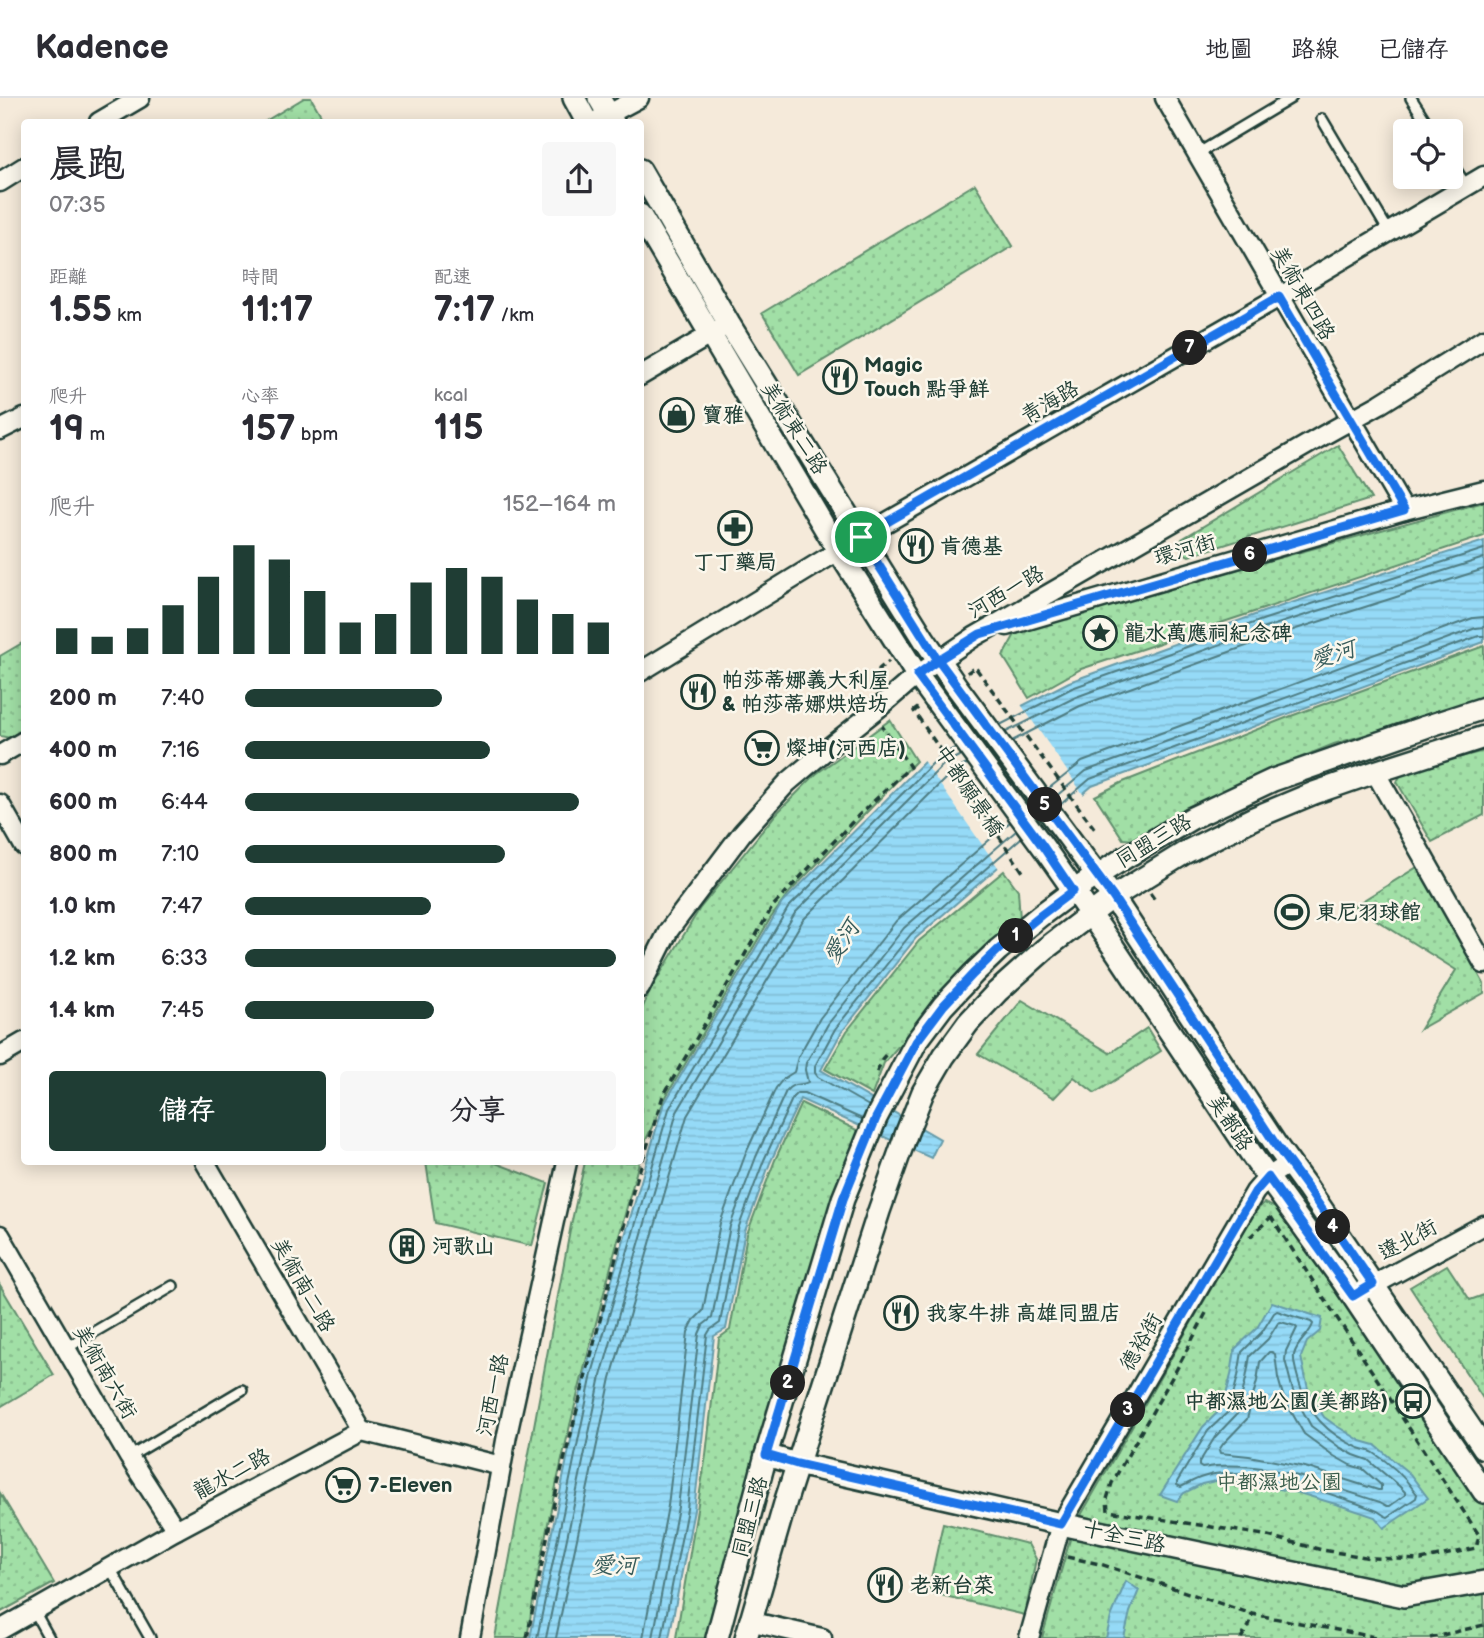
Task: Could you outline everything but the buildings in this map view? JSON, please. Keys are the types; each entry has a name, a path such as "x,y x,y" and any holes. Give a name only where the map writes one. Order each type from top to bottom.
{"street":[{"path":"104,119 140,98"},
{"path":"573,98 585,119"},
{"path":"604,115 639,98"},
{"name":"美術東四路","path":"1165,98 1404,510"},
{"path":"0,181 21,169"},
{"name":"青海路","path":"644,670 861,537 1484,176"},
{"name":"美術東二路","path":"644,177 730,324 938,660 1096,876"},
{"name":"美術東二路","path":"644,222 839,552 933,697"},
{"path":"644,374 730,324"},
{"name":"河西一路","path":"644,980 669,930 742,833 787,783 917,675 980,634 1380,404 1484,339"},
{"path":"0,430 21,420"},
{"name":"環河街","path":"980,634 1484,489"},
{"name":"中都願景橋","path":"933,697 1073,891"},
{"name":"同盟三路","path":"717,1638 766,1455 843,1199 876,1118 916,1042 943,1006 973,974 1073,891 1192,818 1273,780 1484,708"},
{"name":"同盟三路","path":"748,1630 797,1464 907,1132 923,1092 968,1023 997,992 1045,949 1113,897 1186,852 1254,818 1314,793 1484,737"},
{"path":"0,755 21,743"},
{"path":"1375,772 1484,964"},
{"path":"0,804 21,841"},
{"name":"美都路","path":"1096,876 1113,897 1276,1145 1484,1448"},
{"name":"美都路","path":"1073,891 1268,1177 1353,1296 1484,1492"},
{"path":"973,974 997,992"},
{"path":"0,1056 21,1044"},
{"name":"德裕街","path":"1029,1638 1061,1524 1250,1200 1268,1177 1290,1163"},
{"name":"美術南二路","path":"209,1165 362,1431"},
{"name":"河西一路","path":"470,1638 502,1466 565,1165"},
{"name":"遼北街","path":"1353,1296 1484,1225"},
{"name":"美術南六街","path":"0,1235 129,1457 176,1530"},
{"path":"362,1431 502,1466"},
{"name":"龍水二路","path":"0,1630 176,1530 362,1431"},
{"name":"十全三路","path":"766,1455 1061,1524 1404,1596 1484,1582"},
{"path":"748,1630 822,1638"}],"lane":[{"path":"1197,154 1291,98"},
{"path":"1411,98 1424,119"},
{"path":"1322,118 1389,232"},
{"path":"1463,181 1466,186"},
{"path":"65,1349 173,1286"},
{"path":"129,1457 242,1390"},
{"path":"110,1568 150,1638"},
{"path":"34,1611 49,1638"}],"path":[{"path":"975,667 1097,832"},
{"name":"中都願景橋","path":"914,711 1023,872"},
{"path":"644,1157 663,1096 773,906 859,815 910,767 880,723"},
{"path":"527,1638 563,1464 641,1165"},
{"path":"1208,1308 1112,1483 1107,1499 1108,1511 1264,1535 1322,1550 1371,1558 1421,1560 1476,1548 1479,1535 1270,1215 1249,1238"},
{"path":"1063,1556 1100,1564 1252,1614 1380,1638"},
{"path":"1241,1638 1249,1626 1252,1614"},
{"path":"1430,1638 1484,1625"}],"green space":[{"path":"304,98 311,98 323,119 269,119"},
{"path":"975,184 1013,246 799,375 762,313"},
{"path":"1338,445 1371,499 1189,556 1179,546 1182,539"},
{"path":"1484,502 1484,536 1081,669 1029,698 1003,656 1018,629"},
{"path":"21,644 21,731 10,738 0,736 0,656"},
{"path":"1484,646 1484,700 1334,744 1247,779 1134,840 1123,839 1095,796 1123,782 1291,716"},
{"path":"890,720 916,761 790,892 770,919 667,1095 644,1144 644,1004 650,991 700,908 775,815 816,774"},
{"path":"1484,751 1484,815 1432,842 1397,782 1402,772"},
{"path":"1419,866 1484,984 1484,993 1420,1029 1456,970 1354,906"},
{"path":"1004,871 1018,890 1020,919 955,979 884,1063 872,1095 825,1069 847,1031 919,941"},
{"path":"1022,1000 1110,1053 1147,1028 1161,1051 1095,1093 1074,1077 1054,1098 978,1054"},
{"path":"801,1103 865,1134 712,1638 676,1638 706,1455 719,1338 730,1330 747,1234 775,1160"},
{"path":"426,1165 501,1165 548,1183 532,1246 435,1223"},
{"path":"584,1165 638,1165 562,1458 527,1638 495,1638"},
{"name":"中都濕地公園","path":"1264,1203 1276,1208 1484,1501 1484,1638 1042,1638 1073,1529 1255,1212"},
{"path":"1447,1265 1470,1300 1484,1295 1484,1400 1410,1287"},
{"path":"0,1285 54,1375 0,1407"},
{"path":"0,1493 54,1583 1,1612 0,1610"},
{"path":"943,1523 1028,1544 1036,1559 1025,1615 928,1592"}],"water":[{"name":"愛河","path":"1484,541 1484,642 1092,786 916,938 841,1033 821,1070 940,1139 931,1158 800,1099 770,1163 745,1231 726,1329 714,1336 694,1510 669,1638 530,1638 585,1372 663,1106 782,903 936,750 1069,682 1263,612"},
{"path":"1272,1302 1322,1318 1320,1331 1307,1342 1301,1357 1308,1389 1324,1417 1361,1441 1375,1445 1410,1474 1428,1498 1384,1528 1375,1517 1342,1506 1299,1493 1244,1482 1220,1480 1202,1484 1184,1493 1177,1501 1160,1495 1203,1427 1223,1407 1235,1349 1257,1328"},
{"path":"1126,1581 1139,1590 1124,1638 1106,1638 1111,1617"}],"pier":[{"path":"1020,703 1085,797 1000,870 922,759 935,747"}],"place":[{"name":"Magic Touch 點爭鮮","path":"840,377"},
{"name":"寶雅","path":"677,415"},
{"name":"丁丁藥局","path":"735,528"},
{"name":"肯德基","path":"916,546"},
{"name":"龍水萬應祠紀念碑","path":"1100,633"},
{"name":"帕莎蒂娜義大利屋 & 帕莎蒂娜烘焙坊","path":"698,692"},
{"name":"燦坤(河西店)","path":"762,748"},
{"name":"東尼羽球館","path":"1292,912"},
{"name":"河歌山","path":"407,1246"},
{"name":"我家牛排 高雄同盟店","path":"901,1313"},
{"name":"中都濕地公園(美都路)","path":"1413,1401"},
{"name":"7-Eleven","path":"343,1485"},
{"name":"老新台菜","path":"885,1585"}],"route":[{"path":"861,537 938,660 917,675 1073,891 998,950 973,974 943,1006 916,1042 876,1118 843,1199 766,1455 1061,1524 1255,1192 1268,1177 1353,1296 1373,1284 1276,1145 1113,897 938,660 980,634 1404,510 1279,297 861,537"}]}
